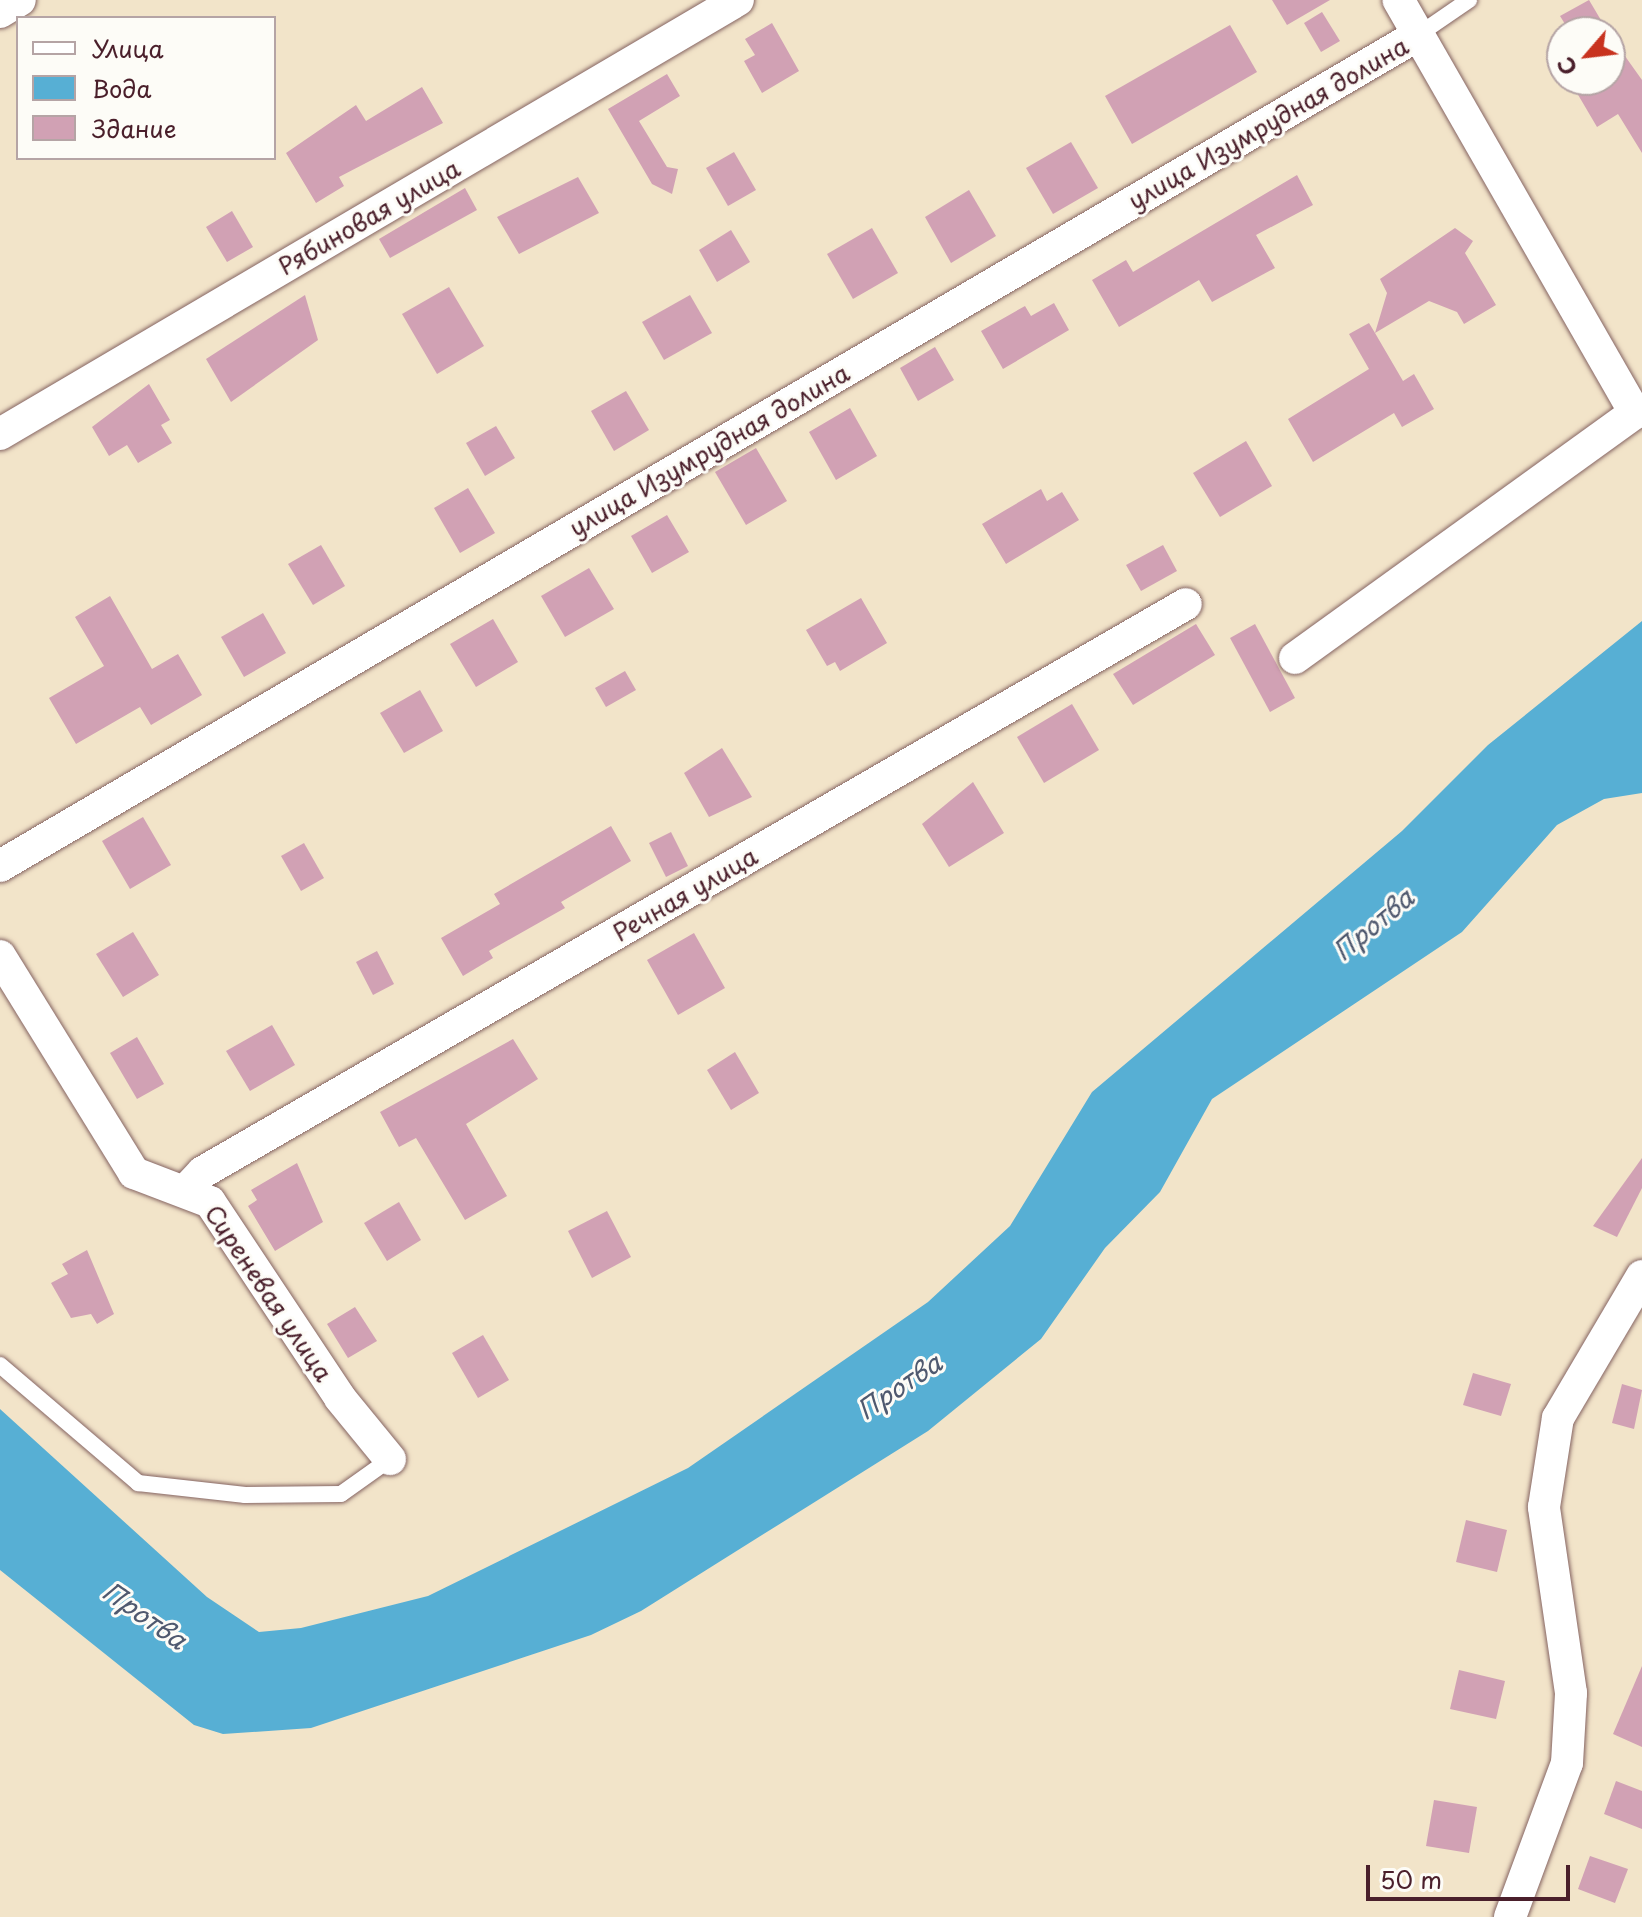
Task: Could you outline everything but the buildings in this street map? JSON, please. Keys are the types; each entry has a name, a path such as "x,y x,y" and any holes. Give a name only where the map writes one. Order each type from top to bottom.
{"street":[{"path":"0,12 20,0"},
{"name":"Рябиновая улица","path":"0,434 738,0"},
{"path":"1295,658 1635,413 1398,0"},
{"name":"улица Изумрудная долина","path":"0,866 1418,35"},
{"name":"Речная улица","path":"187,1189 203,1172 1186,604"},
{"name":"Сиреневая улица","path":"0,956 134,1173 187,1189 210,1202 340,1398 390,1459"},
{"path":"1510,1917 1567,1763 1571,1693 1544,1507 1558,1418 1642,1276"}],"lane":[{"path":"1418,35 1469,0"},
{"path":"0,1365 138,1483 245,1495 341,1494 390,1459"}],"water":[{"name":"Протва","path":"1642,621 1642,793 1604,799 1557,825 1462,932 1212,1099 1160,1192 1105,1248 1041,1339 928,1431 641,1611 591,1635 311,1728 223,1734 194,1725 0,1570 0,1409 207,1597 259,1632 301,1628 428,1596 688,1468 928,1302 1010,1226 1092,1092 1402,831 1488,745"}]}
